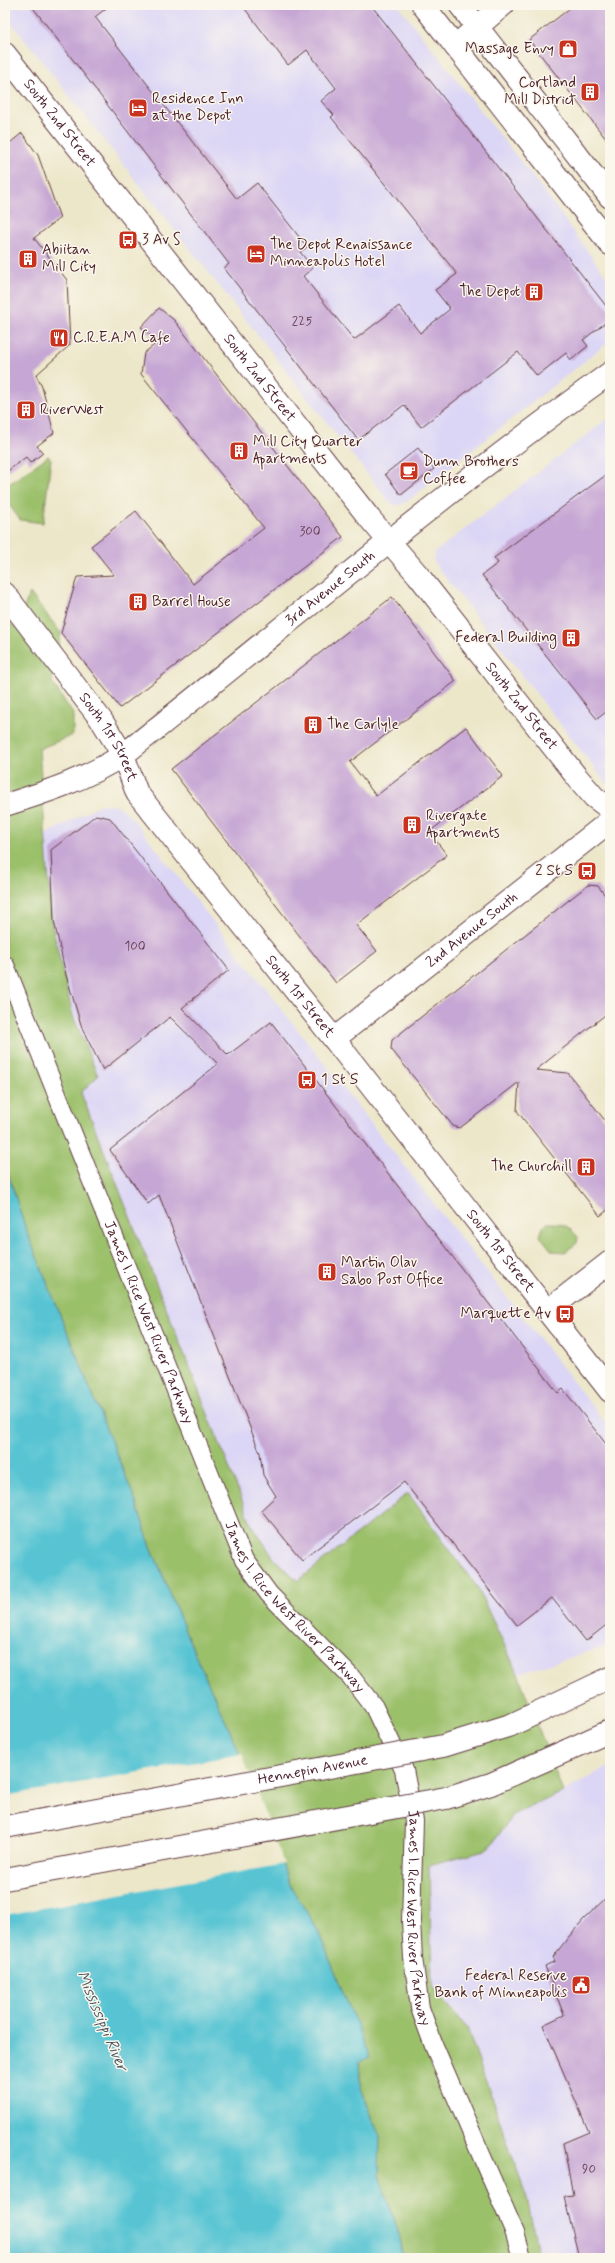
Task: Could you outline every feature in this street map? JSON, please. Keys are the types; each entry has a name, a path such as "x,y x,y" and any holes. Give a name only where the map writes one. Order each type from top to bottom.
{"main road":[{"path":"423,5 610,244"},
{"path":"460,5 610,197"},
{"path":"455,46 503,5"},
{"name":"South 2nd Street","path":"5,54 370,519 390,541 576,776 594,797 610,809"},
{"name":"3rd Avenue South","path":"5,805 46,792 99,771 123,756 390,541 551,415 610,373"},
{"name":"South 1st Street","path":"5,594 102,721 123,756 137,793 334,1039 610,1391"},
{"name":"2nd Avenue South","path":"334,1039 610,821"},
{"path":"547,1311 610,1262"},
{"name":"Hennepin Avenue","path":"5,1827 443,1746 511,1725 610,1678"},
{"path":"5,1880 446,1798 491,1784 610,1731"}],"street":[{"name":"James I. Rice West River Parkway","path":"5,965 244,1560 269,1594 351,1678 365,1695 384,1725 404,1770 414,1821 411,1921 413,1958 422,2019 501,2199 515,2233 522,2258"}],"shaded area":[{"path":"398,5 549,198 610,282 610,341 405,503 395,506 388,500 6,16 5,6"},
{"path":"610,417 610,785 607,784 435,564 433,559 435,552"},
{"path":"101,804 119,806 133,819 610,1429 610,1645 518,1674 477,1587 408,1493 298,1581 274,1559 262,1542 251,1523 81,1093 98,1076 73,1016 52,925 45,835"},
{"path":"610,1765 610,2258 539,2258 527,2198 467,2028 432,1986 429,1865 488,1849 514,1814 563,1792"}],"green space":[{"path":"48,456 51,459 43,523 20,520 5,499 5,487"},
{"path":"30,593 61,633 52,682 73,714 73,735 39,749 52,925 73,1016 98,1076 81,1093 251,1523 274,1559 298,1581 408,1493 477,1587 518,1674 563,1792 514,1814 488,1849 429,1865 432,1986 467,2028 527,2198 539,2258 402,2258 402,2243 379,2175 380,2135 366,2105 360,2079 359,2062 369,2057 317,1929 291,1887 235,1742 191,1645 148,1539 135,1500 26,1230 5,1164 5,615 15,628"},
{"path":"547,1223 561,1224 570,1229 578,1237 577,1243 565,1252 552,1251 540,1236 543,1227"}],"water":[{"name":"Mississippi River","path":"5,1164 26,1230 135,1500 148,1539 191,1645 235,1742 291,1887 317,1929 370,2057 359,2062 360,2079 366,2105 380,2135 379,2175 402,2243 402,2258 5,2258"}],"pier":[{"path":"242,1754 284,1864 5,1915 5,1796"}],"building":[{"path":"31,5 110,5 95,17 237,199 257,183 307,247 300,252 313,268 303,276 354,340 399,306 420,333 450,309 435,290 457,274 331,117 334,115 321,101 336,88 307,50 288,65 242,5 371,5 610,311 610,319 583,340 588,346 571,360 566,353 537,376 518,352 421,427 404,405 358,440 224,268 229,264"},
{"name":"Cortland Mill District","path":"574,5 610,5 610,144 529,40"},
{"name":"Abiitan Mill City","path":"22,133 38,155 60,218 34,238 67,280 70,345 36,375 42,387 54,433 37,446 43,453 30,463 26,457 5,473 5,147"},
{"path":"159,308 174,320 343,537 120,708 61,633 77,577 114,575 91,546 136,511 193,584 264,528 141,374 144,353 158,342 141,327"},
{"name":"Dunn Brothers Coffee","path":"418,448 434,469 401,495 385,474"},
{"name":"Federal Building","path":"610,472 610,709 597,719 482,575 498,563 494,558"},
{"path":"392,597 456,681 350,762 376,796 466,727 503,776 429,832 447,855 356,925 377,951 336,983 171,769"},
{"name":"Martin Olav Sabo Post Office","path":"96,815 110,818 229,970 182,1008 228,1055 271,1022 558,1393 563,1389 610,1449 610,1622 586,1641 552,1598 517,1625 404,1482 302,1560 261,1510 276,1496 263,1475 260,1453 159,1195 148,1204 110,1150 218,1064 170,1017 103,1070 82,1028 66,975 54,921 51,850"},
{"path":"588,885 598,886 610,902 610,1011 536,1070 568,1073 610,1127 610,1208 600,1216 517,1111 519,1082 460,1128 453,1126 391,1049 392,1040"},
{"name":"Federal Reserve Bank of Minneapolis","path":"610,1894 610,2258 579,2258 564,2196 573,2195 563,2143 589,2132 543,2025 564,2015 545,1966 555,1961 553,1957 567,1939 583,1920"}],"place":[{"name":"Massage Envy","path":"568,49"},
{"name":"Cortland Mill District","path":"590,92"},
{"name":"Residence Inn at the Depot","path":"138,108"},
{"name":"3 Av S","path":"128,240"},
{"name":"The Depot Renaissance Minneapolis Hotel","path":"256,254"},
{"name":"Abiitan Mill City","path":"28,259"},
{"name":"The Depot","path":"534,292"},
{"name":"C.R.E.A.M Cafe","path":"59,338"},
{"name":"RiverWest","path":"26,410"},
{"name":"Mill City Quarter Apartments","path":"239,451"},
{"name":"Dunn Brothers Coffee","path":"409,471"},
{"name":"Barrel House","path":"138,602"},
{"name":"Federal Building","path":"571,638"},
{"name":"The Carlyle","path":"313,725"},
{"name":"Rivergate Apartments","path":"412,825"},
{"name":"2 St S","path":"587,871"},
{"name":"1 St S","path":"307,1080"},
{"name":"The Churchill","path":"586,1167"},
{"name":"Martin Olav Sabo Post Office","path":"327,1272"},
{"name":"Marquette Av","path":"565,1314"},
{"name":"Federal Reserve Bank of Minneapolis","path":"581,1985"}]}
